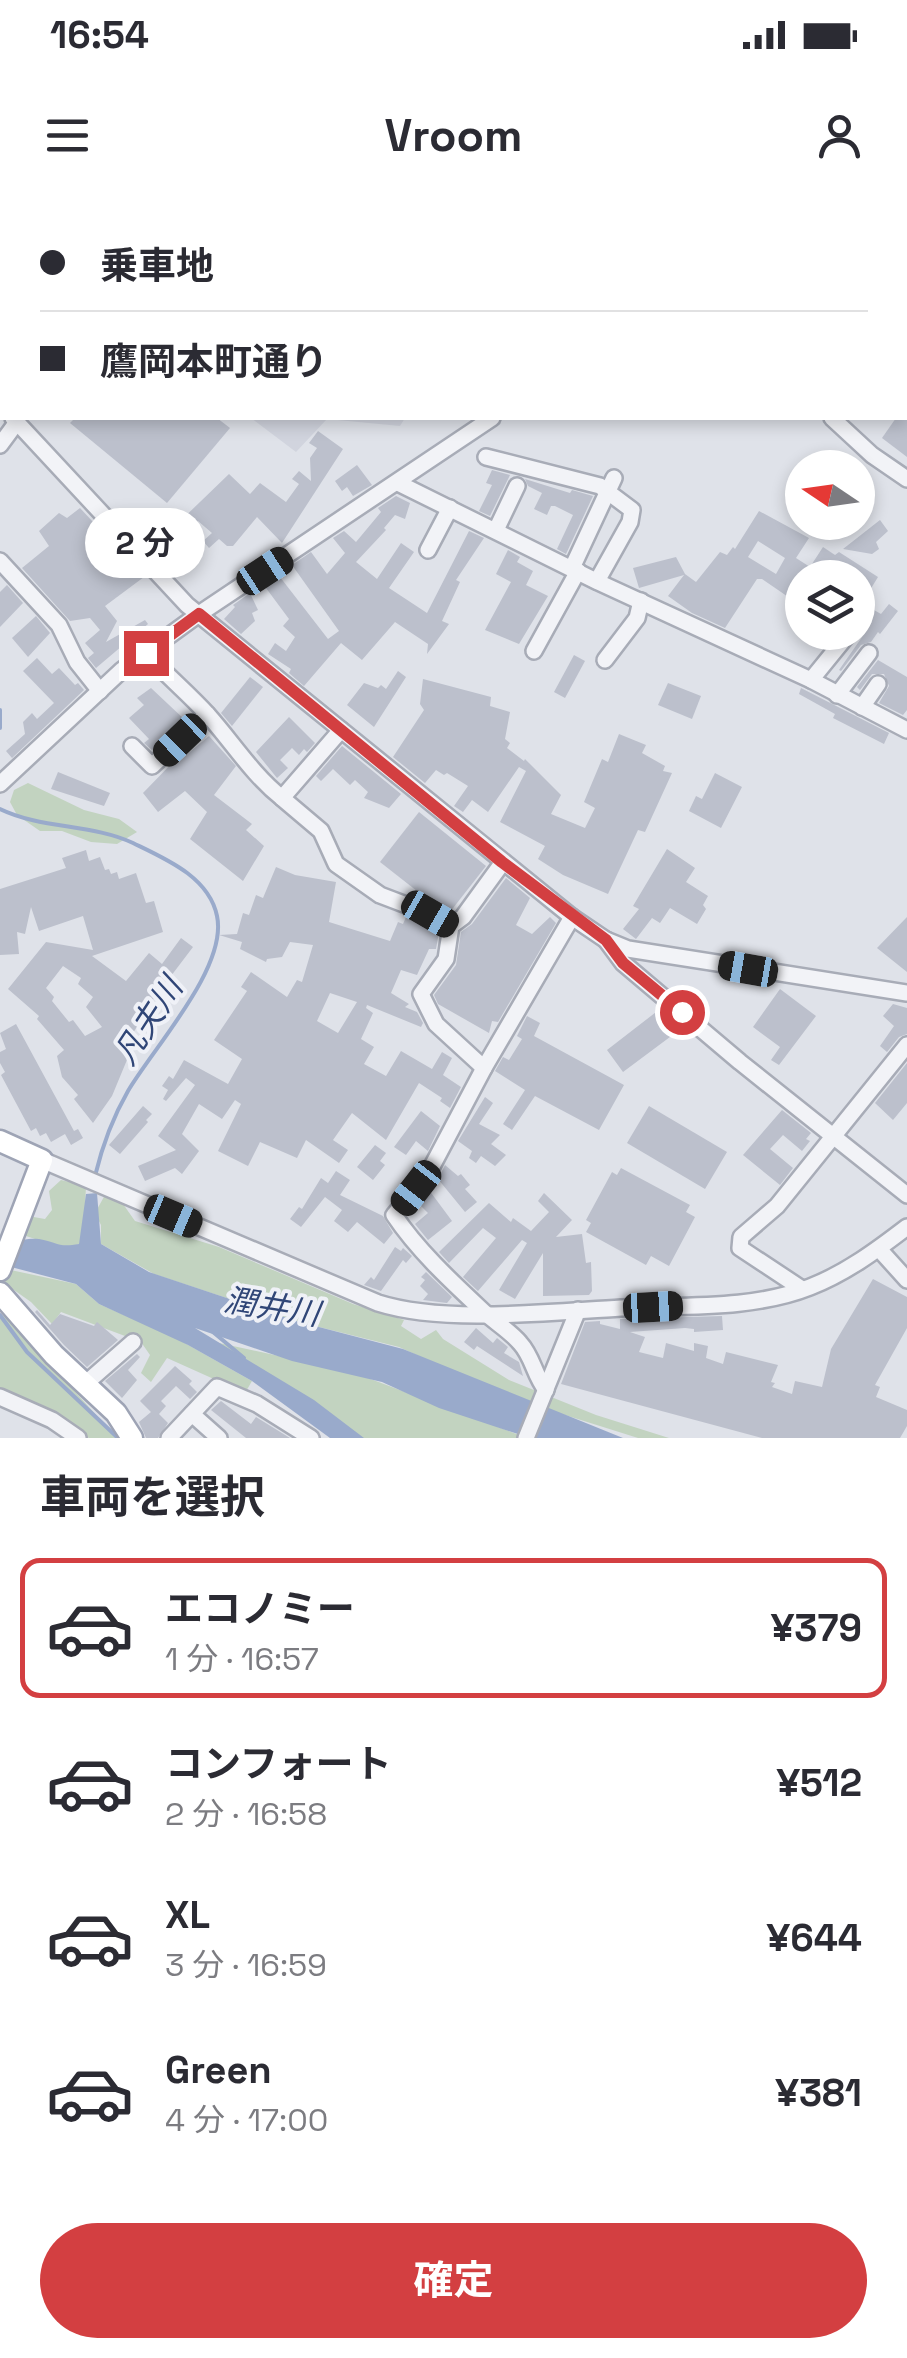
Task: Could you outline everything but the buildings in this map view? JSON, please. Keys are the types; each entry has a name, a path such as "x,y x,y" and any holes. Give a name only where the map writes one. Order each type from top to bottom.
{"main road":[{"path":"0,1141 42,1160 0,1270"},
{"path":"0,1293 116,1413 132,1438"}],"street":[{"path":"0,445 15,420 199,614 502,862 606,940 628,949 907,993"},
{"path":"5,780 146,653 489,420"},
{"path":"834,420 872,455 907,479"},
{"path":"486,457 587,482 611,484 632,510 630,522 597,581"},
{"path":"398,483 907,730"},
{"path":"534,651 575,570 611,484"},
{"path":"496,530 517,486"},
{"path":"428,550 450,508"},
{"path":"0,561 58,626 77,662 100,691"},
{"path":"606,660 637,618 640,601"},
{"path":"806,678 825,650"},
{"path":"806,678 833,650"},
{"path":"146,653 207,714 262,782 320,831 336,864 380,895 450,926"},
{"path":"837,695 869,653"},
{"path":"862,707 878,684"},
{"path":"132,746 152,766 207,714"},
{"path":"282,798 342,730"},
{"path":"450,926 464,917 502,862"},
{"path":"546,1390 531,1356 518,1340 485,1313 394,1216 429,1172 484,1068 572,918"},
{"path":"450,926 446,959 421,994 436,1024 484,1068"},
{"path":"606,940 623,963 907,1195"},
{"path":"802,1290 740,1248 741,1237 777,1206 907,1045"},
{"path":"42,1160 378,1304 406,1312 578,1310 770,1298 802,1290 846,1270 907,1227"},
{"path":"879,1249 907,1280"},
{"path":"526,1438 578,1310"},
{"path":"85,1384 133,1342"},
{"path":"170,1438 217,1387 257,1404 311,1438"},
{"path":"0,1397 52,1420 78,1438"},
{"path":"192,1414 219,1438"}],"shaded area":[{"path":"254,420 326,420 296,452"},
{"path":"337,420 404,420 400,426"}],"green space":[{"path":"28,783 84,810 119,819 137,832 117,844 91,842 62,831 40,831 17,815 10,802 14,790"},
{"path":"61,1180 86,1186 84,1228 79,1244 65,1249 23,1235 28,1216 45,1219 52,1210 49,1191"},
{"path":"105,1195 123,1204 135,1221 219,1247 353,1304 404,1320 401,1326 421,1339 436,1330 443,1339 509,1380 596,1415 669,1438 638,1438 511,1398 399,1347 299,1322 154,1274 101,1244 101,1225 95,1213"},
{"path":"6,1269 76,1284 99,1304 174,1337 252,1381 245,1393 167,1358 151,1382 141,1373 150,1355 141,1342 61,1312 52,1324 31,1302 4,1283"},
{"path":"0,1314 11,1321 117,1438 89,1438 0,1389"},
{"path":"210,1341 352,1372 527,1438 361,1438"}],"water":[{"path":"97,1193 101,1244 149,1272 296,1321 403,1349 623,1438 530,1438 439,1408 382,1382 292,1361 195,1328 314,1400 364,1438 330,1438 252,1381 188,1345 99,1304 76,1284 0,1261 0,1235 17,1240 79,1244 86,1194"}],"waterway":[{"name":"凡夫川","path":"0,710 0,728"},
{"name":"凡夫川","path":"0,809 32,820 101,832 146,849 196,880 217,916 217,936 201,982 123,1101 108,1132 95,1176"},
{"path":"0,1315 27,1352 118,1438"},
{"path":"213,1332 244,1358"}],"route":[{"path":"146,653 199,614 502,862 606,940 623,963 682,1012"}],"water label":[{"name":"潤井川","path":"272,1307"}]}
